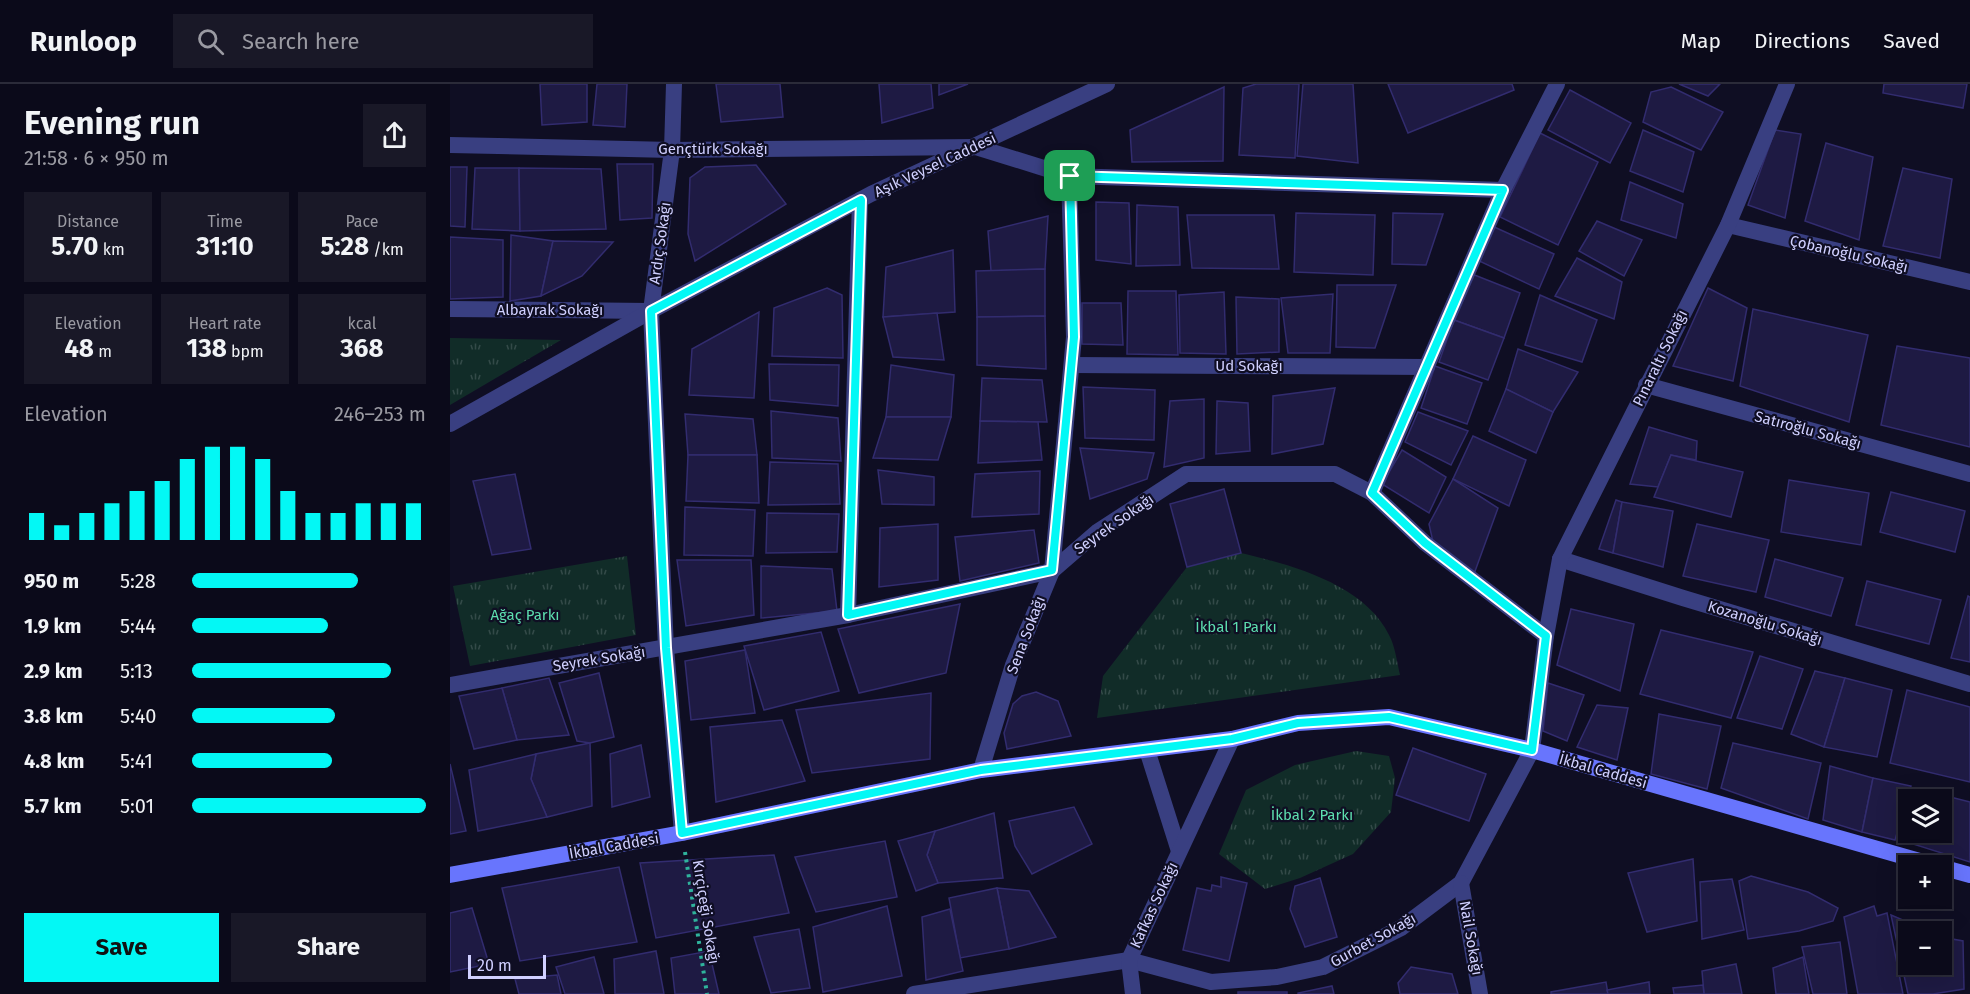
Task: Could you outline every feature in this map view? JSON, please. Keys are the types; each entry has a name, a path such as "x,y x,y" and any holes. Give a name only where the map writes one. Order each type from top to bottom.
{"main road":[{"name":"İkbal Caddesi","path":"450,875 682,833 981,770 1232,739 1298,723 1389,717 1532,750 1898,855"},
{"path":"1952,870 1970,875"}],"street":[{"name":"Ardıç Sokağı","path":"674,84 672,150 651,311 666,648 682,833"},
{"name":"Aşık Veysel Caddesi","path":"450,424 651,311 861,200 1107,84"},
{"path":"1372,493 1503,190 1557,84"},
{"name":"Pınaraltı Sokağı","path":"1546,636 1560,559 1728,225 1787,84"},
{"name":"Gençtürk Sokağı","path":"450,145 672,150 976,147"},
{"path":"976,147 1070,176 1503,190"},
{"name":"Sena Sokağı","path":"981,770 1013,664 1052,570 1072,365 1074,294 1070,176"},
{"path":"848,615 861,200"},
{"name":"Çobanoğlu Sokağı","path":"1728,225 1970,282"},
{"name":"Albayrak Sokağı","path":"450,309 651,311"},
{"name":"Ud Sokağı","path":"1072,365 1427,367"},
{"name":"Satıroğlu Sokağı","path":"1646,385 1970,474"},
{"name":"Seyrek Sokağı","path":"450,685 848,615 1052,570 1097,532 1186,474 1335,474 1372,493 1425,543 1546,636"},
{"name":"Kozanoğlu Sokağı","path":"1560,559 1970,684"},
{"path":"1532,750 1546,636"},
{"name":"Kafkas Sokağı","path":"1133,994 1128,960 1232,739"},
{"name":"Kafkas Sokağı","path":"1147,750 1179,851"},
{"name":"Gurbet Sokağı","path":"914,994 1128,960 1211,982 1277,977 1323,967 1401,928 1461,883 1532,750"},
{"name":"Nail Sokağı","path":"1461,883 1480,994"}],"path":[{"name":"Kırçiçeği Sokağı","path":"682,833 707,994"}],"green space":[{"path":"450,338 561,340 450,405"},
{"name":"İkbal 1 Parkı","path":"1241,553 1324,579 1362,602 1378,617 1389,635 1400,675 1097,718 1103,676 1187,567"},
{"name":"Ağaç Parkı","path":"627,556 636,635 470,666 453,586"},
{"name":"İkbal 2 Parkı","path":"1356,751 1389,756 1395,778 1391,812 1353,854 1300,878 1265,889 1219,854 1246,790 1295,765"}],"building":[{"path":"540,84 587,84 587,122 542,125"},
{"path":"597,84 627,84 625,127 593,125"},
{"path":"716,84 780,84 783,117 721,122"},
{"path":"879,84 931,84 933,108 882,123"},
{"path":"939,84 968,84 939,95"},
{"path":"1256,84 1299,84 1295,158 1239,155 1243,88"},
{"path":"1303,84 1353,84 1358,163 1297,156"},
{"path":"1388,84 1512,84 1514,90 1408,133"},
{"path":"1679,84 1720,84 1708,96"},
{"path":"1884,84 1967,84 1963,108 1883,93"},
{"path":"1224,87 1223,161 1132,162 1130,130"},
{"path":"1671,87 1723,112 1701,150 1643,122 1651,92"},
{"path":"1570,90 1631,123 1610,163 1548,130"},
{"path":"1643,130 1694,152 1683,192 1630,171"},
{"path":"1775,130 1801,134 1785,218 1748,205"},
{"path":"1540,133 1598,162 1558,245 1500,217"},
{"path":"1826,143 1873,157 1859,240 1805,221"},
{"path":"617,164 653,164 652,218 620,220"},
{"path":"756,165 786,204 695,261 688,234 690,178 705,167"},
{"path":"450,167 467,167 465,227 450,226"},
{"path":"475,168 519,168 520,231 472,229"},
{"path":"519,168 601,169 606,229 520,231"},
{"path":"1903,168 1952,179 1940,258 1883,246"},
{"path":"1630,182 1683,204 1676,238 1621,220"},
{"path":"1096,202 1129,203 1131,264 1096,260"},
{"path":"1137,205 1178,207 1180,265 1136,266"},
{"path":"1296,213 1375,215 1373,275 1294,272"},
{"path":"1393,213 1443,214 1426,265 1392,264"},
{"path":"1187,215 1274,215 1279,269 1192,268"},
{"path":"1048,216 1045,269 991,271 988,231"},
{"path":"1597,221 1642,240 1624,276 1579,251"},
{"path":"1492,226 1554,254 1539,289 1477,260"},
{"path":"511,235 553,241 541,296 510,301"},
{"path":"450,237 503,240 503,297 450,299"},
{"path":"553,241 613,242 582,276 541,296"},
{"path":"953,250 955,312 883,317 886,267"},
{"path":"1577,258 1622,282 1614,319 1555,296"},
{"path":"1045,269 1045,316 977,317 976,271"},
{"path":"1472,274 1520,293 1504,338 1454,320"},
{"path":"1337,285 1396,285 1375,348 1336,347"},
{"path":"827,288 842,295 843,358 772,356 774,308"},
{"path":"1708,288 1747,308 1733,381 1673,366"},
{"path":"1128,291 1176,291 1178,355 1127,354"},
{"path":"1224,292 1226,354 1180,353 1179,295"},
{"path":"1333,294 1330,353 1288,353 1281,298"},
{"path":"1540,295 1597,320 1582,362 1525,345"},
{"path":"1236,297 1279,299 1279,352 1237,354"},
{"path":"1082,303 1121,303 1123,345 1082,344"},
{"path":"1753,309 1868,335 1849,422 1740,386"},
{"path":"759,312 754,398 689,395 692,349"},
{"path":"937,313 944,360 893,357 883,317"},
{"path":"1045,316 1046,369 977,365 977,317"},
{"path":"1454,320 1504,338 1488,380 1439,362"},
{"path":"1897,346 1970,358 1970,447 1881,425"},
{"path":"1518,349 1578,372 1553,412 1506,389"},
{"path":"769,364 839,365 838,406 770,400"},
{"path":"891,365 954,375 951,417 886,417"},
{"path":"1435,366 1482,383 1467,424 1421,408"},
{"path":"982,378 1042,380 1047,422 980,421"},
{"path":"1083,387 1155,390 1154,440 1085,438"},
{"path":"1335,388 1323,444 1272,454 1273,396"},
{"path":"1506,389 1553,412 1536,453 1489,431"},
{"path":"1204,399 1204,458 1164,467 1170,401"},
{"path":"1217,401 1248,403 1250,451 1216,454"},
{"path":"771,411 838,418 841,461 772,458"},
{"path":"1418,412 1468,431 1451,465 1405,442"},
{"path":"685,414 753,419 757,455 688,455"},
{"path":"886,417 951,417 938,460 873,458"},
{"path":"980,421 1038,422 1042,460 978,463"},
{"path":"1649,427 1697,441 1696,460 1671,455 1658,487 1630,484"},
{"path":"1473,436 1526,460 1509,506 1453,479"},
{"path":"1080,448 1154,453 1147,479 1090,499"},
{"path":"1402,450 1446,477 1429,513 1382,484"},
{"path":"688,455 757,455 759,503 686,501"},
{"path":"1671,455 1743,472 1731,517 1654,497"},
{"path":"770,462 838,464 840,504 768,505"},
{"path":"878,470 934,477 934,505 882,504"},
{"path":"1040,471 1039,514 972,517 975,474"},
{"path":"515,474 531,549 492,555 473,481"},
{"path":"1453,479 1498,508 1474,574 1433,542 1429,524"},
{"path":"1789,480 1869,493 1861,545 1781,532"},
{"path":"1224,489 1241,553 1187,567 1170,504"},
{"path":"1891,492 1965,511 1955,552 1880,532"},
{"path":"1616,500 1622,502 1613,553 1599,549"},
{"path":"1622,502 1673,511 1663,567 1613,553"},
{"path":"685,507 755,510 753,556 684,555"},
{"path":"767,513 839,514 837,552 766,553"},
{"path":"938,524 938,580 879,587 880,528"},
{"path":"1697,524 1769,540 1756,592 1683,576"},
{"path":"1034,530 1039,563 960,581 955,537"},
{"path":"1775,559 1843,578 1831,616 1765,597"},
{"path":"677,560 751,560 754,615 686,626"},
{"path":"761,566 832,569 837,611 761,618"},
{"path":"1867,581 1941,600 1929,644 1856,625"},
{"path":"1968,596 1970,597 1970,662 1951,658"},
{"path":"960,604 946,673 859,693 838,629"},
{"path":"1571,609 1634,624 1620,691 1557,665"},
{"path":"1661,630 1753,652 1731,718 1640,694"},
{"path":"821,632 839,691 764,710 744,646"},
{"path":"745,650 755,713 691,720 685,661"},
{"path":"1760,656 1803,669 1782,729 1737,718"},
{"path":"1815,671 1845,678 1824,747 1791,734"},
{"path":"599,673 614,737 590,743 577,741 559,683"},
{"path":"549,678 569,735 517,740 502,688"},
{"path":"1845,678 1892,690 1877,757 1824,747"},
{"path":"1548,683 1584,695 1567,741 1543,731"},
{"path":"502,688 517,740 474,749 459,696"},
{"path":"1907,690 1970,707 1970,782 1890,763"},
{"path":"1036,692 1058,701 1071,736 1007,749 1004,733 1013,704 1022,696"},
{"path":"931,693 930,759 812,773 796,710"},
{"path":"1597,705 1628,708 1617,760 1577,747"},
{"path":"1659,714 1721,726 1707,789 1651,774"},
{"path":"782,720 805,781 716,802 710,727"},
{"path":"590,743 592,806 547,817 531,779 536,754"},
{"path":"1733,743 1821,763 1808,819 1721,788"},
{"path":"641,745 650,797 612,807 610,754"},
{"path":"1413,748 1486,774 1469,821 1396,795"},
{"path":"536,754 531,779 547,817 478,831 469,770"},
{"path":"450,764 466,831 450,834"},
{"path":"1830,766 1873,778 1862,832 1823,820"},
{"path":"1873,778 1911,786 1910,789 1898,789 1898,830 1895,840 1862,832"},
{"path":"1952,797 1970,802 1970,862 1910,843 1952,843"},
{"path":"1074,807 1092,844 1032,874 1015,846 1009,821"},
{"path":"994,813 1003,878 938,883 927,855 935,831"},
{"path":"935,831 927,855 938,883 916,891 898,841"},
{"path":"885,841 897,897 816,912 795,857"},
{"path":"774,855 789,913 656,938 640,863"},
{"path":"1693,859 1697,921 1647,932 1628,873"},
{"path":"619,867 637,942 520,961 502,888"},
{"path":"1751,876 1808,892 1838,908 1833,921 1799,931 1748,939 1739,881"},
{"path":"1221,877 1247,883 1229,961 1183,950 1197,888 1211,891 1212,885 1221,887"},
{"path":"1320,878 1337,937 1305,947 1290,909 1295,886"},
{"path":"1732,879 1744,930 1702,939 1700,882"},
{"path":"997,888 1029,891 1056,937 1009,949"},
{"path":"997,888 1009,949 960,958 949,898"},
{"path":"887,906 902,976 823,992 813,927"},
{"path":"1874,906 1877,916 1887,913 1903,994 1858,994 1844,917"},
{"path":"472,908 489,964 450,972 450,913"},
{"path":"950,909 963,971 926,980 922,917"},
{"path":"1891,915 1905,921 1898,921 1898,948"},
{"path":"799,929 810,988 771,993 754,937"},
{"path":"1952,939 1963,941 1964,989 1933,994 1908,994 1904,975 1952,975"},
{"path":"1840,942 1847,994 1813,994 1802,947"},
{"path":"656,951 664,994 615,994 614,959"},
{"path":"709,951 719,994 675,994 671,958"},
{"path":"594,957 604,994 565,994 556,967"},
{"path":"1803,957 1809,994 1776,994 1773,968"},
{"path":"1736,964 1742,994 1704,994 1702,971"},
{"path":"1411,967 1452,974 1458,994 1400,994 1398,983"},
{"path":"557,975 561,994 519,994 515,979"},
{"path":"1606,982 1608,994 1551,994 1551,992"},
{"path":"1649,982 1650,994 1608,994 1607,990"},
{"path":"1703,985 1704,994 1674,994 1673,988"},
{"path":"1332,986 1334,994 1298,994 1298,993"},
{"path":"1238,992 1287,992 1287,994 1238,994"}],"route":[{"path":"1070,176 1503,190 1372,493 1444,559 1546,636 1532,750 1389,717 1298,723 1232,739 981,770 682,833 666,648 651,311 861,200 848,615 938,593 1052,570 1074,337 1070,176"}]}
